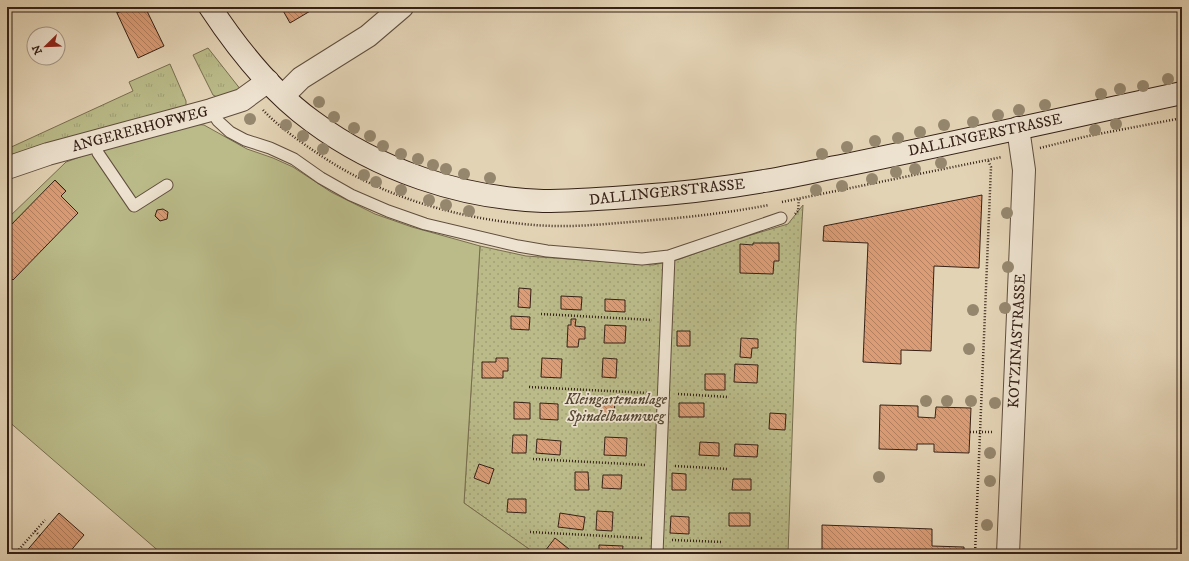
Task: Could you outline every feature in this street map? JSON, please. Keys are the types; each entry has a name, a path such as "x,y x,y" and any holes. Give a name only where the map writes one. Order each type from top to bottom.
{"street":[{"name":"DALLINGERSTRASSE","path":"210,7 243,52 275,88 311,120 371,158 402,172 469,191 542,201 661,195 764,181 890,156 1182,93"},
{"name":"ANGERERHOFWEG","path":"7,168 48,154 211,110 242,100 251,94 275,88 301,78 368,36 402,7"},
{"name":"KOTZINASTRASSE","path":"1008,554 1024,170 1018,128"}],"lane":[{"path":"211,110 218,120 230,132 245,140 270,148 294,159 351,195 388,211 425,224 518,246 547,251 642,259 669,256 781,218"},
{"path":"95,141 98,152 134,206 167,185"},
{"path":"658,554 669,256"}],"path":[{"path":"251,94 264,111 298,140 331,162 367,182 404,198 449,212 496,221 536,225 583,226 684,218 770,205"},
{"path":"778,203 1022,153 1088,136 1182,118"},
{"path":"975,554 991,167 988,160"},
{"path":"541,314 666,321"},
{"path":"529,387 729,397"},
{"path":"532,459 728,469"},
{"path":"15,554 45,520"},
{"path":"35,531 40,536"},
{"path":"530,532 723,542"}],"green space":[{"path":"208,48 241,90 219,98 213,95 193,55"},
{"path":"170,64 186,101 186,106 7,158 7,149 133,91 129,82"},
{"path":"190,124 204,125 247,149 293,167 331,192 375,214 412,227 480,246 464,503 536,554 162,554 7,420 7,219 66,162 116,144"},
{"name":"Kleingartenanlage Spindelbaumweg","path":"803,205 796,325 788,554 536,554 464,503 480,246 526,256 653,265 680,259 724,243 788,224"}],"building":[{"path":"114,7 129,7 117,13"},
{"path":"129,7 145,7 164,46 138,58 117,13"},
{"path":"281,7 317,7 290,23"},
{"path":"55,180 66,191 61,196 78,213 13,280 7,274 7,229"},
{"path":"982,195 979,268 934,266 931,351 901,350 901,364 863,362 868,243 823,241 824,226"},
{"path":"163,209 168,212 167,219 160,221 155,216 157,210"},
{"path":"753,243 779,243 779,261 774,261 773,274 740,273 740,244 753,245"},
{"path":"519,288 531,289 530,308 518,307"},
{"path":"561,296 582,297 581,310 561,309"},
{"path":"605,299 625,300 625,312 605,311"},
{"path":"511,316 530,317 529,330 511,329"},
{"path":"571,319 576,319 575,326 585,327 585,339 579,339 578,347 567,347 568,325 571,325"},
{"path":"605,325 626,326 625,343 604,343"},
{"path":"677,331 690,331 690,346 677,346"},
{"path":"741,338 758,339 758,348 752,348 751,358 740,357"},
{"path":"496,358 508,358 508,371 503,371 503,378 482,378 482,362 496,362"},
{"path":"542,358 562,359 561,378 541,377"},
{"path":"603,358 617,359 616,378 602,377"},
{"path":"735,364 758,365 757,383 734,382"},
{"path":"705,374 725,374 725,390 705,390"},
{"path":"601,397 615,398 614,418 601,417"},
{"path":"514,402 530,403 530,419 514,419"},
{"path":"540,403 558,404 558,420 540,419"},
{"path":"679,403 704,403 704,417 679,417"},
{"path":"880,405 918,406 918,417 935,418 936,407 971,408 969,453 934,452 934,444 917,444 917,450 879,449"},
{"path":"770,413 786,414 785,430 769,429"},
{"path":"513,435 527,435 526,453 512,453"},
{"path":"605,437 627,438 626,456 604,455"},
{"path":"537,439 561,441 560,455 536,453"},
{"path":"700,442 719,443 719,456 699,455"},
{"path":"735,444 758,445 757,457 734,456"},
{"path":"479,464 494,469 489,484 474,478"},
{"path":"575,472 588,472 589,490 575,490"},
{"path":"672,473 686,474 686,490 672,490"},
{"path":"603,475 622,475 621,489 602,488"},
{"path":"733,479 751,479 751,490 732,490"},
{"path":"508,499 526,499 526,513 507,512"},
{"path":"597,511 613,512 612,531 596,530"},
{"path":"59,513 84,535 68,554 24,554"},
{"path":"560,513 585,517 583,530 558,527"},
{"path":"729,513 750,513 750,526 729,526"},
{"path":"671,516 689,517 689,534 670,533"},
{"path":"822,525 932,529 932,546 964,547 964,554 822,554"},
{"path":"555,538 569,549 565,554 549,554 545,551"},
{"path":"599,545 623,546 622,554 599,554"}]}
